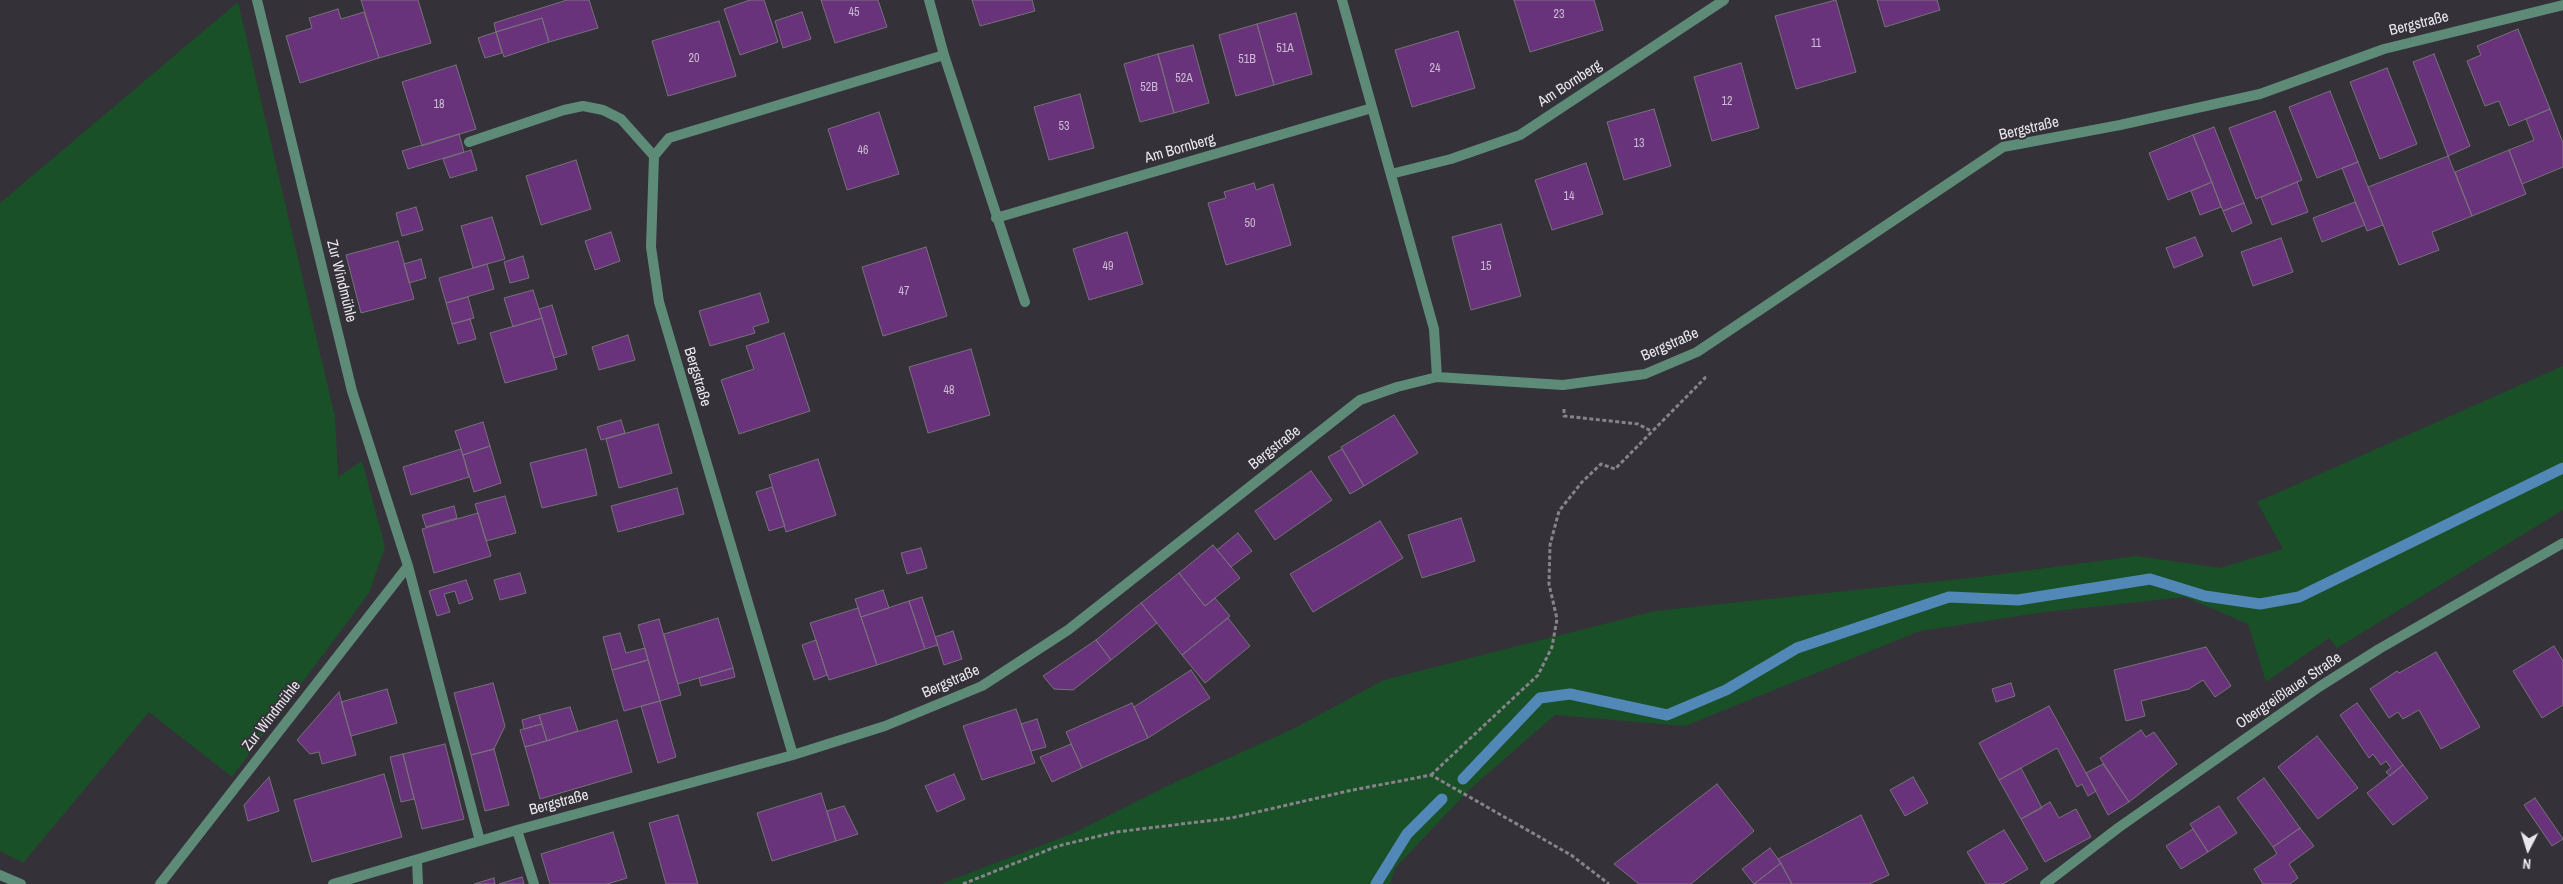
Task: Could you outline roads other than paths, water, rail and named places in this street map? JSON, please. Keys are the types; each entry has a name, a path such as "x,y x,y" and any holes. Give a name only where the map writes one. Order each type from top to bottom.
{"street":[{"name":"Zur Windmühle","path":"256,0 352,391 408,566 480,841"},
{"path":"929,0 944,55 1025,302"},
{"path":"1342,0 1434,329 1437,377"},
{"name":"Am Bornberg","path":"1392,174 1451,159 1520,135 1724,0"},
{"name":"Bergstraße","path":"333,884 517,830 793,755 885,726 982,686 1068,630 1360,400 1397,387 1437,377 1563,385 1645,374 1697,352 2003,147 2120,125 2260,94 2384,48 2563,5"},
{"path":"469,142 564,110 583,106 603,110 621,119 654,156 669,138 944,55"},
{"name":"Am Bornberg","path":"996,218 1372,108"},
{"name":"Bergstraße","path":"654,156 651,247 658,302 793,755"},
{"name":"Obergreißlauer Straße","path":"2045,884 2118,828 2319,687 2379,649 2563,543"},
{"name":"Zur Windmühle","path":"160,884 408,566"},
{"path":"517,830 534,884"},
{"path":"417,860 418,884"},
{"path":"0,875 21,884"}],"waterway":[{"path":"1463,779 1540,698 1570,694 1667,715 1726,690 1797,648 1949,597 2018,600 2150,579 2205,596 2260,604 2299,597 2563,468"},
{"path":"1376,884 1407,834 1442,799"}]}
